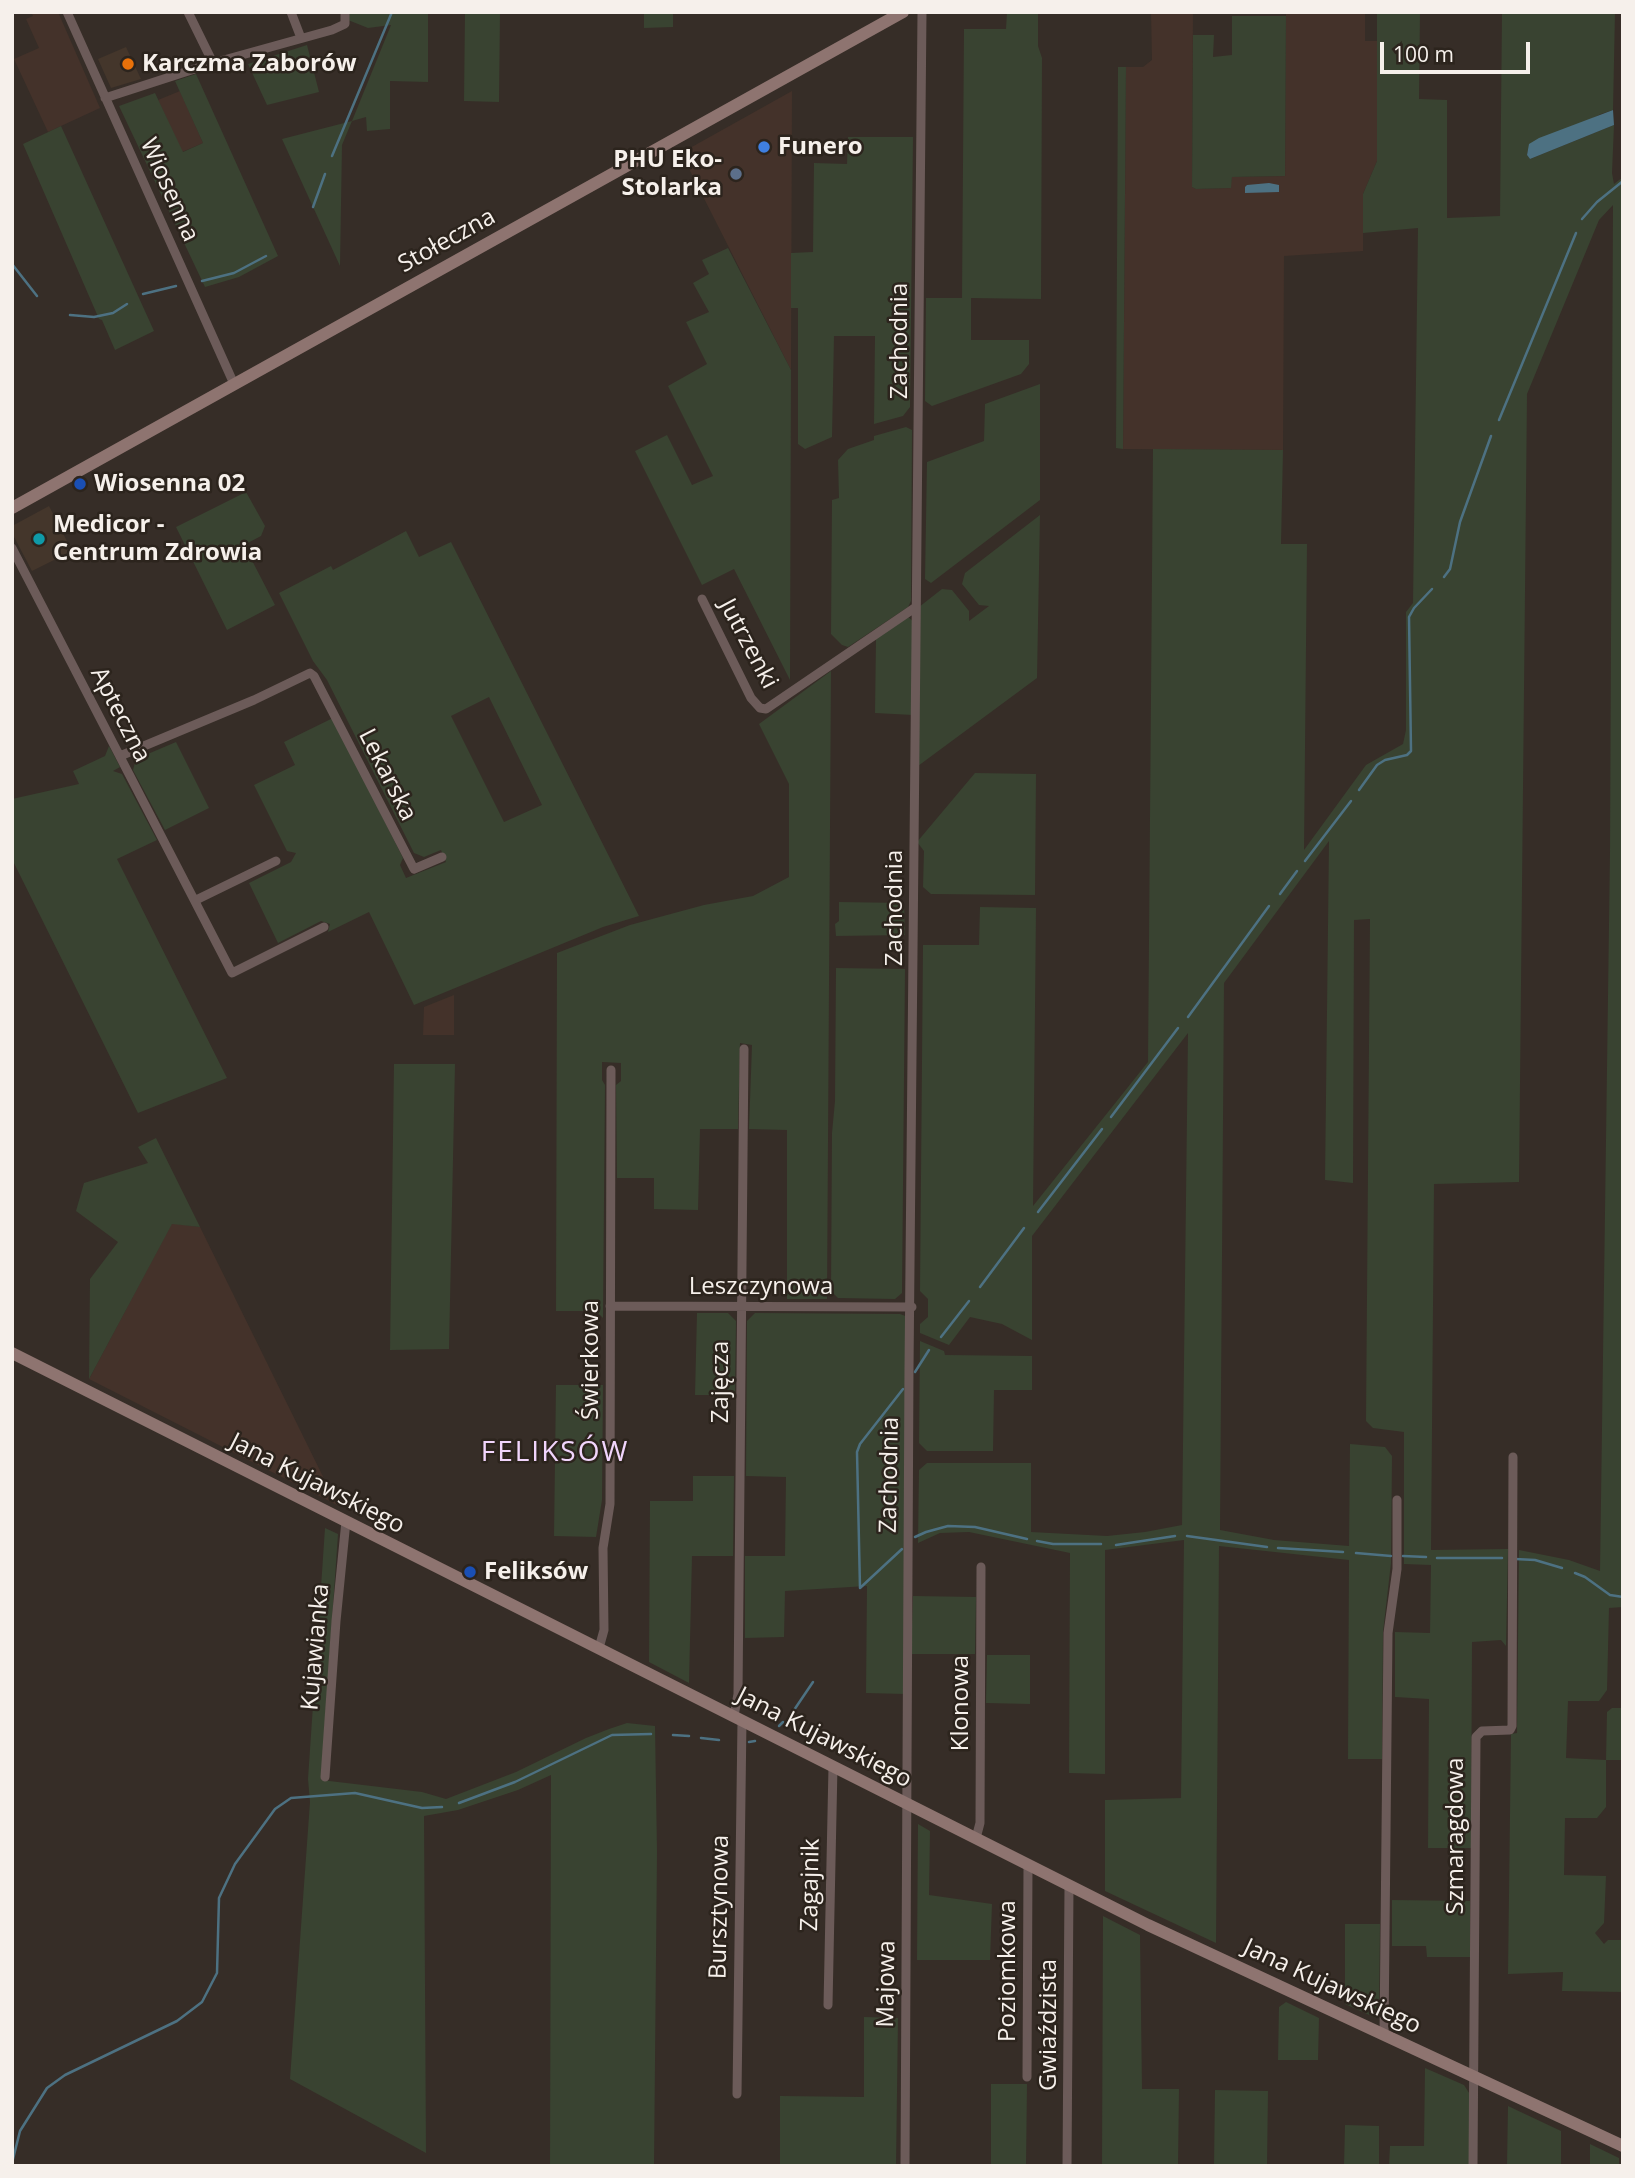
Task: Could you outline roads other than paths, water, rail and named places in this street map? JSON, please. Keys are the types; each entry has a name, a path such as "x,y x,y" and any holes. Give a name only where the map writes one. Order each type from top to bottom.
{"main road":[{"name":"Stołeczna","path":"12,508 903,12"},
{"name":"Jana Kujawskiego","path":"12,1353 1158,1930 1623,2146"}],"street":[{"name":"Wiosenna","path":"67,12 234,384"},
{"path":"188,12 213,63"},
{"path":"291,12 302,38"},
{"path":"106,98 213,63 332,30 345,23 345,12"},
{"name":"Zachodnia","path":"907,1804 922,12"},
{"name":"Apteczna","path":"12,548 232,973 324,927"},
{"name":"Jutrzenki","path":"702,599 751,698 760,708 766,709 916,607"},
{"name":"Lekarska","path":"120,757 310,673 314,676 414,869 442,857"},
{"path":"196,900 276,861"},
{"name":"Zajęcza","path":"738,1718 744,1049"},
{"name":"Świerkowa","path":"599,1648 604,1630 603,1548 610,1504 611,1070"},
{"name":"Leszczynowa","path":"610,1306 912,1307"},
{"name":"Szmaragdowa","path":"1474,2077 1476,1737 1482,1731 1510,1730 1512,1726 1513,1457"},
{"path":"1384,2034 1388,1633 1398,1569 1397,1500"},
{"name":"Kujawianka","path":"325,1777 346,1521"},
{"name":"Klonowa","path":"976,1838 980,1823 981,1567"},
{"name":"Bursztynowa","path":"737,2094 738,1718"},
{"name":"Zagajnik","path":"828,2005 833,1766"},
{"name":"Majowa","path":"905,2166 907,1804"},
{"name":"Poziomkowa","path":"1027,2077 1028,1865"},
{"name":"Gwiaździsta","path":"1067,2166 1069,1885"},
{"path":"1474,2077 1474,2166"}],"water":[{"path":"1613,110 1614,125 1530,159 1527,155 1529,144 1539,138"},
{"path":"1247,185 1279,185 1279,192 1245,193"}],"waterway":[{"path":"332,156 392,12"},
{"path":"313,207 325,174"},
{"path":"1582,219 1597,202 1623,181"},
{"path":"1499,420 1576,233"},
{"path":"202,281 234,273 266,256"},
{"path":"12,264 37,296"},
{"path":"143,294 176,286"},
{"path":"70,315 94,317 113,313 127,304"},
{"path":"1444,577 1450,569 1460,522 1491,436"},
{"path":"1359,790 1377,765 1385,760 1407,755 1411,751 1409,617 1432,589"},
{"path":"1305,861 1351,801"},
{"path":"1280,894 1297,871"},
{"path":"1188,1017 1269,906"},
{"path":"1111,1117 1178,1028"},
{"path":"1038,1212 1102,1129"},
{"path":"980,1287 1024,1228"},
{"path":"941,1337 969,1301"},
{"path":"915,1372 929,1350"},
{"path":"860,1588 857,1452 860,1444 903,1389"},
{"path":"915,1537 948,1526 975,1527 1027,1539"},
{"path":"1116,1545 1175,1536"},
{"path":"1187,1536 1267,1547"},
{"path":"1037,1541 1053,1544 1101,1544"},
{"path":"1278,1548 1343,1552"},
{"path":"860,1588 902,1549"},
{"path":"1356,1553 1391,1556"},
{"path":"1403,1556 1426,1557"},
{"path":"1437,1558 1502,1558"},
{"path":"1515,1559 1535,1560 1562,1568"},
{"path":"1575,1573 1610,1595 1623,1597"},
{"path":"790,1716 813,1682"},
{"path":"779,1726 783,1722"},
{"path":"459,1803 515,1782 612,1735 651,1734"},
{"path":"673,1735 689,1736"},
{"path":"701,1738 719,1740"},
{"path":"749,1742 755,1741"},
{"path":"12,2163 20,2131 47,2088 65,2075 177,2021 202,2002 217,1973 219,1898 235,1864 275,1809 291,1798 355,1793 422,1808 442,1807"}],"place":[{"name":"Karczma Zaborów","path":"128,64"},
{"name":"Funero","path":"764,147"},
{"name":"PHU Eko- Stolarka","path":"736,174"},
{"name":"Wiosenna 02","path":"80,484"},
{"name":"Medicor - Centrum Zdrowia","path":"39,539"},
{"name":"Feliksów","path":"470,1572"}],"district":[{"name":"FELIKSÓW","path":"555,1453"}]}
